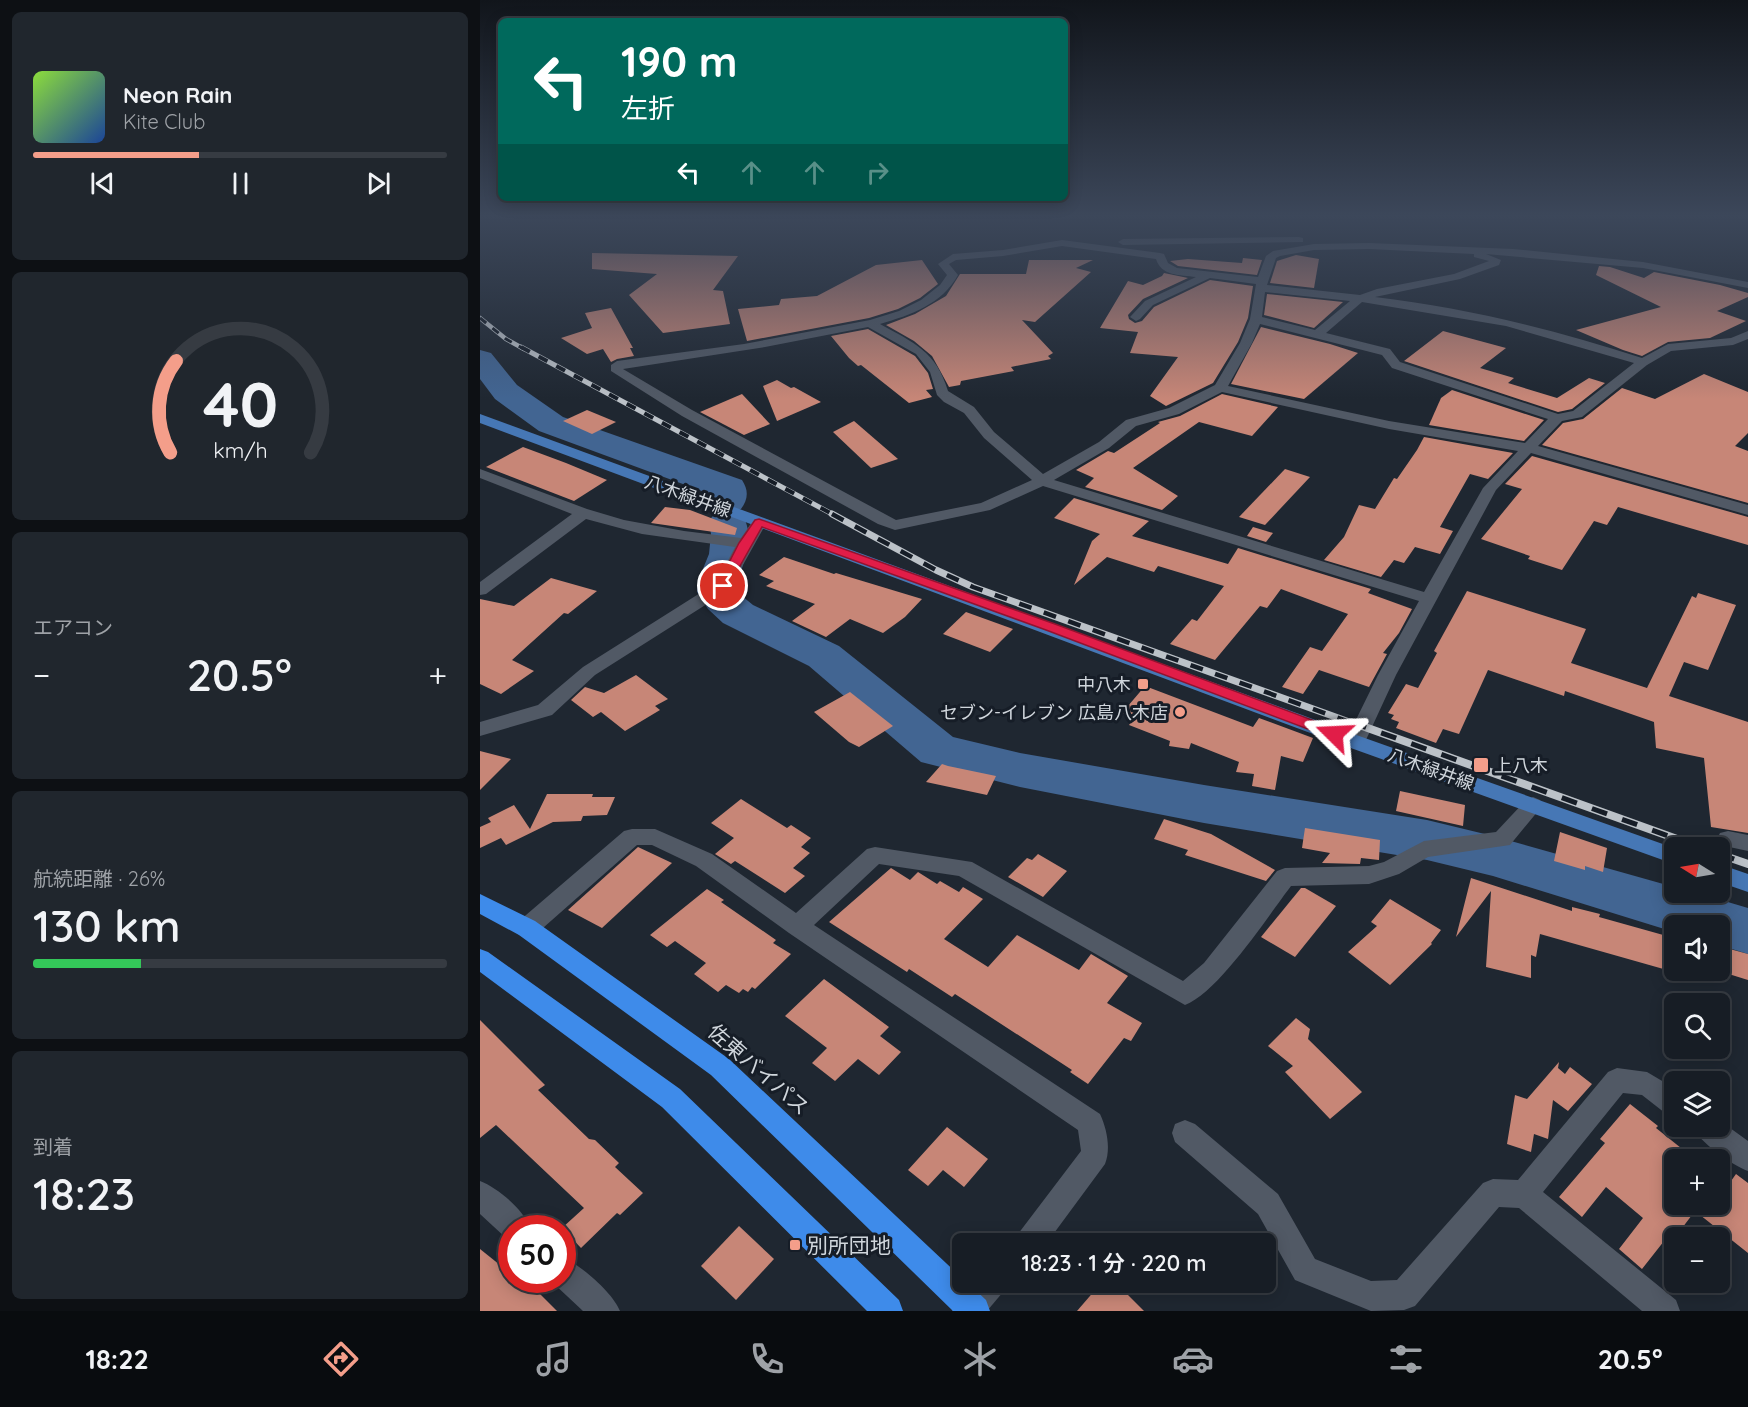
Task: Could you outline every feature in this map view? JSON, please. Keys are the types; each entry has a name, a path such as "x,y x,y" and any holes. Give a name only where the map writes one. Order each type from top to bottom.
{"highway":[{"name":"佐東バイパス","path":"480,903 526,928 720,1067 971,1310"},
{"path":"480,959 671,1098 888,1311"}],"main road":[{"name":"八木緑井線","path":"480,418 1051,627 1355,742 1664,852"},
{"path":"1730,877 1748,883"}],"street":[{"path":"953,276 949,285 936,295 905,312 870,324 692,357 617,365 617,370 687,413 883,522 895,525 985,507 1042,481 1104,445 1131,423 1174,411 1220,388 1246,343 1256,319 1264,276"},
{"path":"1136,317 1149,303 1206,276"},
{"path":"1214,276 1506,322 1568,338 1643,362"},
{"path":"1320,333 1359,299 1377,292 1458,276"},
{"path":"1705,276 1748,284"},
{"path":"1721,276 1748,284"},
{"path":"1256,319 1320,333 1386,352 1396,365 1557,418 1577,414 1643,362 1668,348 1733,341 1748,335"},
{"path":"870,324 920,351 936,371 942,392 949,399 969,410 989,435 1042,481 1429,600"},
{"path":"1220,388 1389,425 1528,448 1578,460 1748,510"},
{"path":"1355,742 1387,675 1490,488 1557,418"},
{"path":"480,473 522,487 584,513 634,527 735,542"},
{"path":"480,590 584,513"},
{"path":"480,729 545,710 589,671 716,590 735,542 759,522"},
{"path":"797,926 875,855 964,868 1185,994 1212,970 1285,877 1369,875 1391,868 1425,849 1502,840 1533,805"},
{"path":"526,928 632,837 655,837 704,860 797,926 1091,1123 1095,1155 1036,1233"},
{"path":"1524,1194 1617,1080 1647,1084 1664,1097"},
{"path":"1185,1133 1268,1204 1305,1270 1371,1296 1404,1295 1493,1192 1524,1194 1665,1311"},
{"path":"1720,1137 1748,1158"},
{"path":"480,1195 502,1215"},
{"path":"576,1285 605,1311"},
{"path":"971,1310 984,1293"}],"building":[{"path":"654,276 723,276 713,290 723,291 730,324 663,333 629,295"},
{"path":"855,276 933,276 938,284 920,298 898,309 869,318 747,341 738,309 779,305 781,299 817,296"},
{"path":"959,276 1086,276 1035,322 1022,320 1053,353 1048,356 1051,359 1011,367 1014,371 961,381 960,385 949,387 932,356 914,341 886,325 915,314 946,296"},
{"path":"1162,276 1188,278 1143,299 1128,315 1129,319 1135,323 1142,321 1154,307 1210,280 1253,286 1248,318 1238,342 1213,383 1166,406 1150,396 1178,357 1130,353 1138,332 1100,328 1128,281 1143,285"},
{"path":"1272,276 1316,276 1314,288 1270,283"},
{"path":"1598,276 1644,278 1675,276 1748,293 1748,297 1717,311 1746,321 1710,338 1668,342 1642,356 1576,330 1661,307"},
{"path":"1267,294 1343,302 1314,328 1264,315"},
{"path":"611,308 633,348 630,348 634,356 611,362 603,349 587,354 561,338 592,328 585,313"},
{"path":"1261,327 1358,353 1304,399 1231,384"},
{"path":"868,329 915,356 928,373 933,389 926,390 932,397 909,403 861,365 858,366 831,336"},
{"path":"1443,331 1506,348 1480,368 1514,378 1508,383 1557,398 1589,378 1605,383 1572,409 1558,412 1404,361"},
{"path":"1704,374 1748,392 1748,433 1735,446 1748,451 1748,503 1542,445 1563,423 1583,419 1622,388 1655,399"},
{"path":"777,380 821,402 777,421 763,386"},
{"path":"1452,390 1544,420 1524,441 1429,425 1441,398"},
{"path":"742,394 770,424 744,435 700,412"},
{"path":"1222,394 1278,407 1252,436 1199,422 1133,468 1178,496 1162,510 1085,487 1094,478 1076,470 1108,451 1114,453 1160,423 1158,422 1180,416"},
{"path":"587,410 616,422 592,434 563,421"},
{"path":"854,421 898,459 871,468 833,432"},
{"path":"1424,437 1513,453 1488,479 1470,474 1440,527 1453,531 1440,554 1415,547 1404,563 1394,560 1381,577 1324,560 1344,537 1359,505 1375,509"},
{"path":"523,447 607,480 574,501 486,467"},
{"path":"1532,456 1748,517 1748,545 1618,507 1607,525 1594,521 1562,570 1528,559 1530,556 1481,539 1522,489 1505,484"},
{"path":"1285,469 1310,477 1265,525 1239,517"},
{"path":"1074,498 1149,521 1132,536 1228,564 1238,548 1371,589 1368,593 1412,609 1399,633 1383,653 1387,654 1369,687 1319,670 1303,694 1282,687 1310,647 1322,651 1348,614 1281,589 1267,608 1260,606 1215,660 1170,644 1192,619 1197,621 1224,586 1158,566 1154,572 1107,557 1074,585 1092,541 1100,534 1054,518"},
{"path":"665,507 690,510 737,528 735,535 651,523"},
{"path":"1253,527 1273,533 1266,542 1247,536"},
{"path":"784,557 922,599 905,617 883,633 850,619 826,637 792,621 815,604 766,586 774,581 759,575"},
{"path":"551,578 597,591 568,614 564,613 512,660 534,671 501,694 480,684 480,599 514,606"},
{"path":"1467,591 1586,629 1571,663 1647,688 1692,596 1696,598 1698,593 1736,605 1708,670 1684,662 1669,696 1748,722 1748,833 1711,827 1704,758 1656,748 1654,722 1565,691 1564,696 1488,670 1459,734 1443,729 1436,743 1396,728 1399,722 1391,719 1394,715 1388,713 1406,684 1418,688 1437,653 1434,651"},
{"path":"966,612 1013,629 990,652 943,634"},
{"path":"636,675 668,699 655,706 660,710 625,731 601,712 593,717 571,700 585,687 604,693"},
{"path":"1145,686 1253,727 1259,718 1313,738 1303,762 1281,756 1275,790 1252,786 1254,774 1236,772 1239,762 1191,743 1189,749 1169,746 1170,741 1129,725 1134,718 1122,713"},
{"path":"850,692 893,726 859,747 849,742 814,712"},
{"path":"480,751 511,759 480,790"},
{"path":"942,764 996,776 987,795 926,782"},
{"path":"1400,791 1465,805 1463,826 1396,811"},
{"path":"547,794 593,794 592,797 615,797 607,815 583,816 581,821 553,822 506,845 501,838 480,848 480,827 491,822 488,818 514,805 530,829"},
{"path":"741,799 787,828 791,825 811,838 801,847 810,853 793,868 805,876 785,893 735,861 731,864 715,854 734,838 711,823"},
{"path":"1164,819 1211,834 1275,870 1266,881 1185,855 1188,850 1154,839"},
{"path":"1305,828 1380,840 1379,860 1361,858 1360,864 1322,863 1330,853 1302,848"},
{"path":"1560,832 1607,848 1603,872 1585,866 1585,870 1554,861"},
{"path":"638,847 672,863 602,928 568,910"},
{"path":"1038,854 1067,871 1043,897 1008,877 1027,858 1032,860"},
{"path":"891,868 910,880 918,872 937,884 940,881 959,892 963,887 983,899 944,939 988,967 1017,935 1079,970 1091,954 1128,976 1107,1003 1142,1023 1131,1041 1124,1038 1088,1084 1070,1072 1072,1070 955,994 952,997 909,969 907,972 829,922"},
{"path":"1471,878 1572,911 1572,907 1600,914 1599,917 1664,935 1664,969 1540,934 1536,957 1531,955 1531,978 1486,967 1491,891 1456,937"},
{"path":"1301,888 1305,888 1336,906 1295,957 1261,937"},
{"path":"707,889 724,900 721,902 776,940 773,943 791,954 755,989 752,987 748,992 743,989 739,993 726,985 718,992 694,974 706,963 675,941 667,947 650,935"},
{"path":"1390,899 1441,930 1432,944 1390,985 1348,952 1377,926 1371,922"},
{"path":"1730,949 1748,954 1748,980 1730,974"},
{"path":"824,979 889,1027 880,1036 901,1052 879,1075 858,1059 835,1081 812,1063 827,1048 785,1016"},
{"path":"1296,1018 1310,1029 1308,1039 1362,1092 1330,1119 1285,1072 1293,1066 1268,1046"},
{"path":"480,1020 545,1085 538,1090 589,1139 595,1140 619,1163 615,1167 643,1193 620,1215 617,1213 581,1248 576,1243 576,1215 584,1208 496,1125 480,1138"},
{"path":"1559,1062 1558,1068 1565,1074 1570,1067 1592,1084 1568,1111 1553,1100 1548,1139 1534,1134 1531,1152 1507,1144 1515,1095 1527,1099"},
{"path":"1630,1104 1658,1126 1656,1128 1664,1137 1682,1149 1664,1149 1664,1215 1692,1215 1683,1227 1664,1227 1664,1241 1642,1269 1619,1249 1643,1218 1606,1187 1582,1217 1559,1197 1605,1143 1600,1139"},
{"path":"947,1127 988,1159 964,1187 943,1170 928,1186 908,1170"},
{"path":"1736,1174 1748,1183 1748,1253 1730,1239 1730,1227 1715,1227 1700,1215 1730,1215 1730,1182"},
{"path":"739,1226 774,1259 736,1300 701,1266"},
{"path":"480,1249 498,1263 498,1293 539,1293 557,1311 480,1311"},
{"path":"1093,1293 1126,1293 1144,1311 1077,1311"}],"waterway":[{"path":"480,359 506,392 551,424 729,488 728,501"},
{"path":"728,521 730,534 728,554 718,581 717,592 722,600 738,614 824,656 938,750 1020,770 1204,804 1427,840 1493,856 1748,931"}],"railway":[{"path":"480,318 506,339 524,349"},
{"path":"521,347 834,515"},
{"path":"832,514 936,570 973,587 1355,724"},
{"path":"1351,722 1671,837"},
{"path":"1730,858 1748,864"}],"place":[{"name":"中八木","path":"1143,684"},
{"name":"セブン-イレブン 広島八木店","path":"1180,712"},
{"name":"上八木","path":"1481,765"},
{"name":"別所団地","path":"795,1245"}],"route":[{"path":"723,586 745,543 759,522 1051,627 1334,734"}]}
